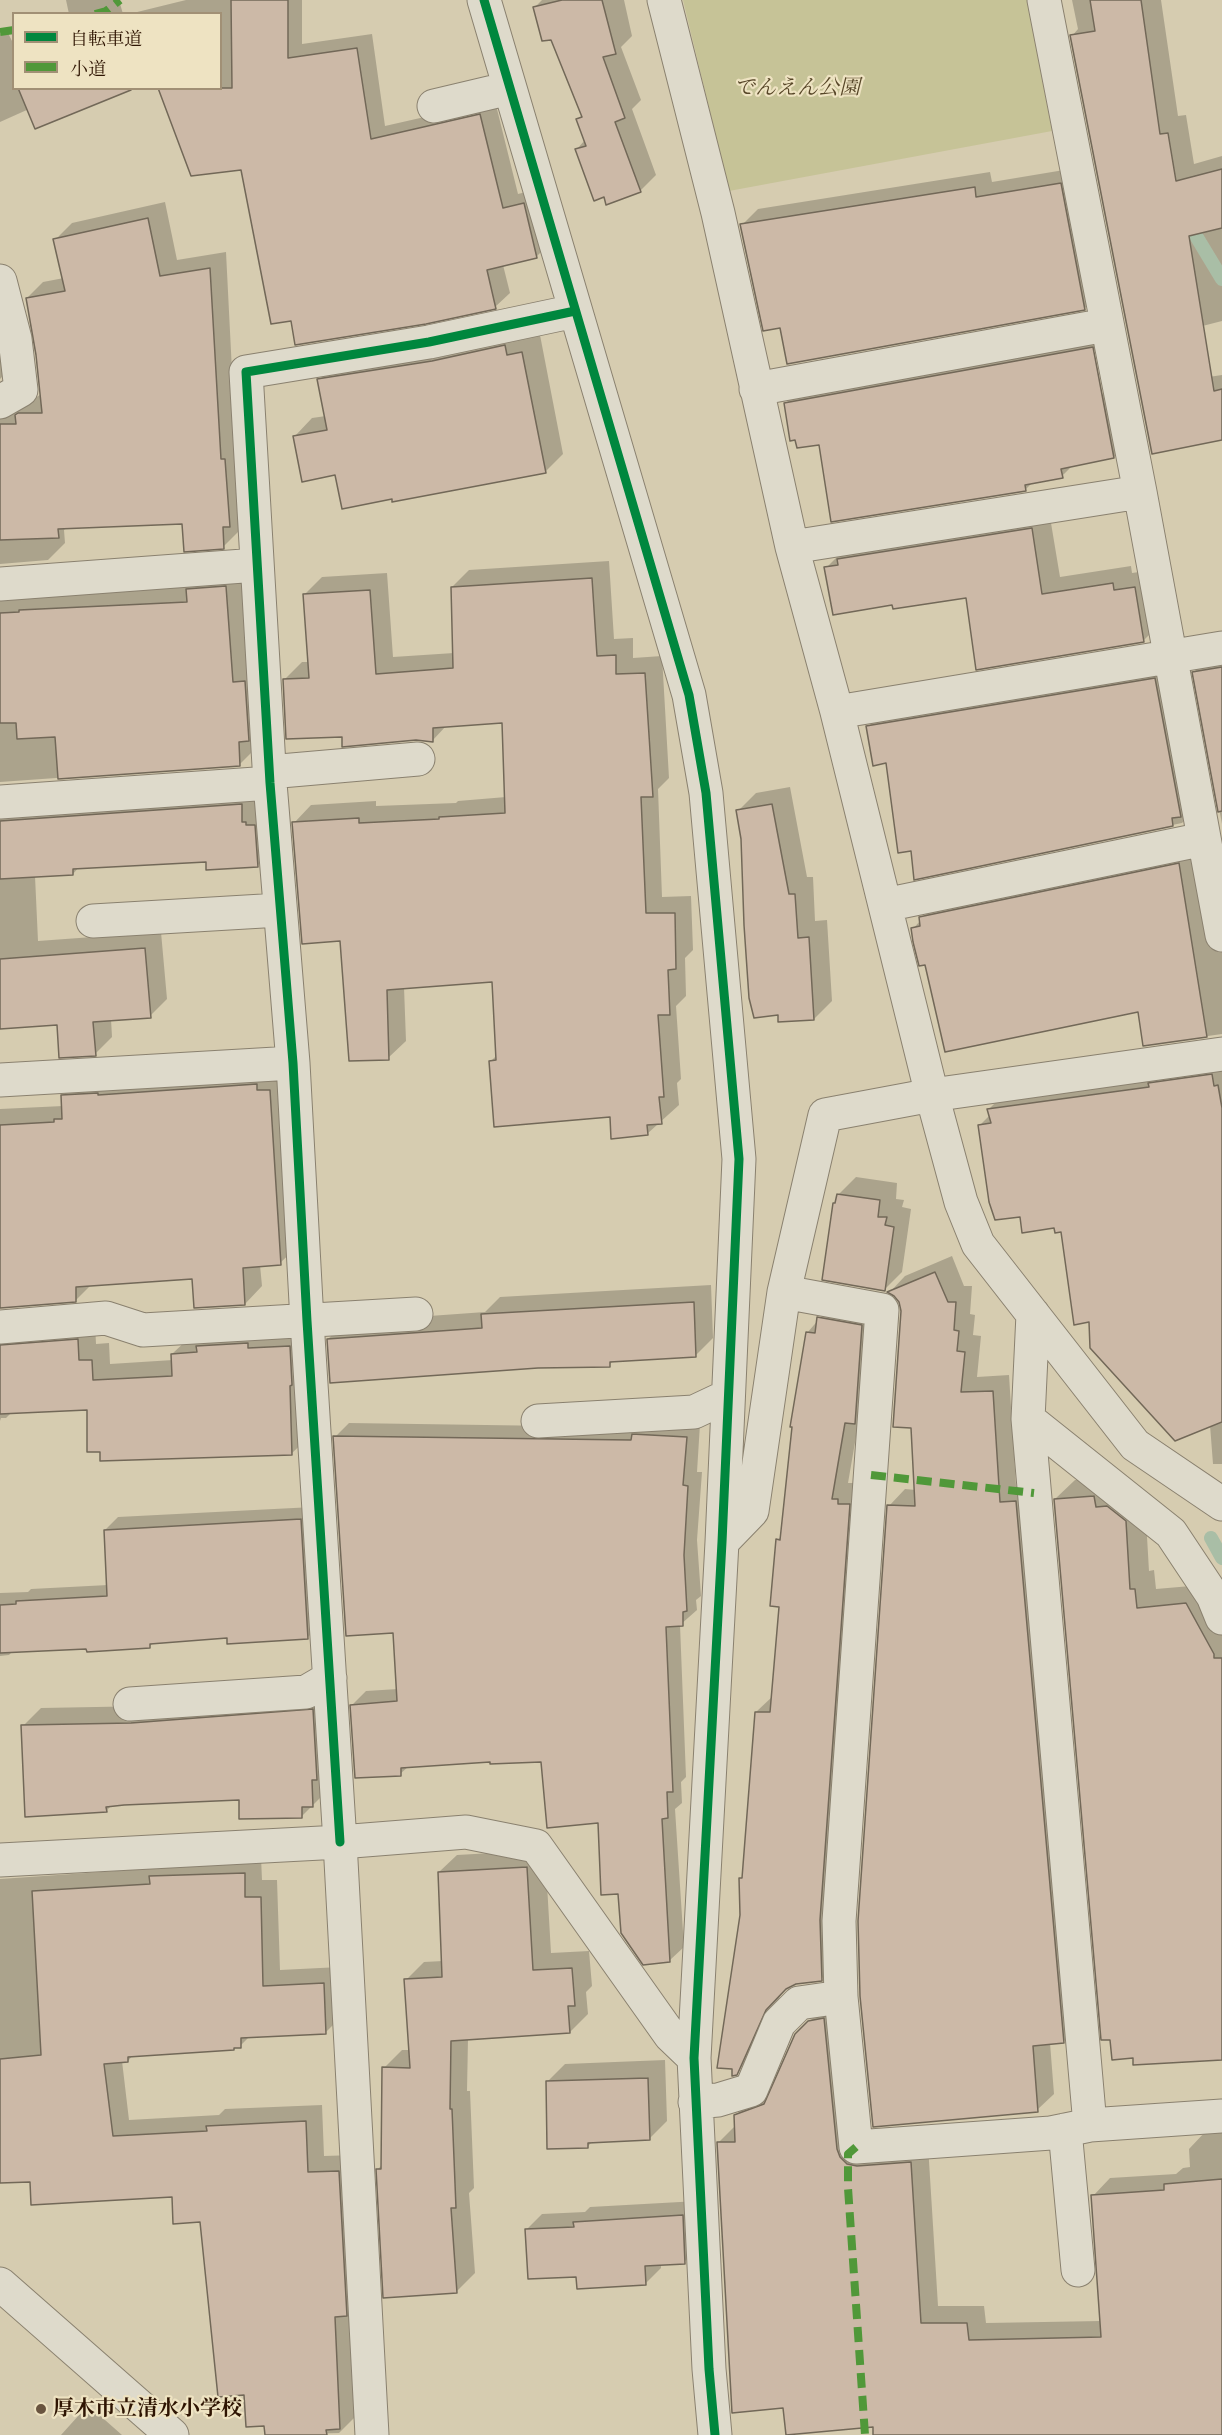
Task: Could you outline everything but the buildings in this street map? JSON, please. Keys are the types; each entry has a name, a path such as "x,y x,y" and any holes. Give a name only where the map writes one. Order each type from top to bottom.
{"street":[{"path":"484,0 688,695 706,793 738,1159 722,1542 694,2058 709,2369 715,2435"},
{"path":"664,0 718,213 792,547 837,712 932,1095 961,1202 978,1244 1135,1445 1222,1504"},
{"path":"1044,0 1140,492 1222,935"},
{"path":"434,106 510,88"},
{"path":"0,281 15,339 21,390 0,402"},
{"path":"372,2435 340,1842 293,1063 269,778 246,372 429,342 574,311"},
{"path":"756,389 1106,325"},
{"path":"792,547 1140,492"},
{"path":"0,584 257,565"},
{"path":"837,712 1222,648"},
{"path":"0,802 269,778 418,759"},
{"path":"885,905 1204,839"},
{"path":"93,921 280,910"},
{"path":"722,1542 752,1511 784,1292 825,1115 932,1095 1222,1054"},
{"path":"0,1080 293,1063"},
{"path":"784,1292 882,1310 839,1921 841,1997 856,2146 1051,2133 1078,2128 1222,2116"},
{"path":"0,1327 106,1318 143,1330 416,1314"},
{"path":"1034,1314 1028,1419 1078,2128 1078,2270"},
{"path":"538,1421 694,1412 728,1396"},
{"path":"1028,1419 1171,1533 1213,1596 1222,1618"},
{"path":"130,1704 306,1692 330,1678"},
{"path":"0,1860 340,1842 466,1832 536,1846 670,2035 694,2058"},
{"path":"695,2102 718,2100 751,2090 779,2023 799,2003 841,1997"},
{"path":"0,2284 172,2435"}],"green space":[{"name":"でんえん公園","path":"683,0 1027,0 1052,131 729,191"}],"waterway":[{"path":"1187,221 1222,279"},
{"path":"1211,1538 1222,1558"}],"marked path":[{"path":"102,12 120,0"},
{"path":"0,32 12,30"},
{"path":"871,1475 1034,1493"},
{"path":"856,2147 848,2154 848,2188 865,2435"}],"cycle path":[{"path":"484,0 689,695 706,793 739,1159 722,1542 694,2058 709,2369 715,2435"},
{"path":"340,1842 293,1063 270,783 246,372 429,342 575,311"}],"place":[{"name":"厚木市立清水小学校","path":"41,2409"}]}
